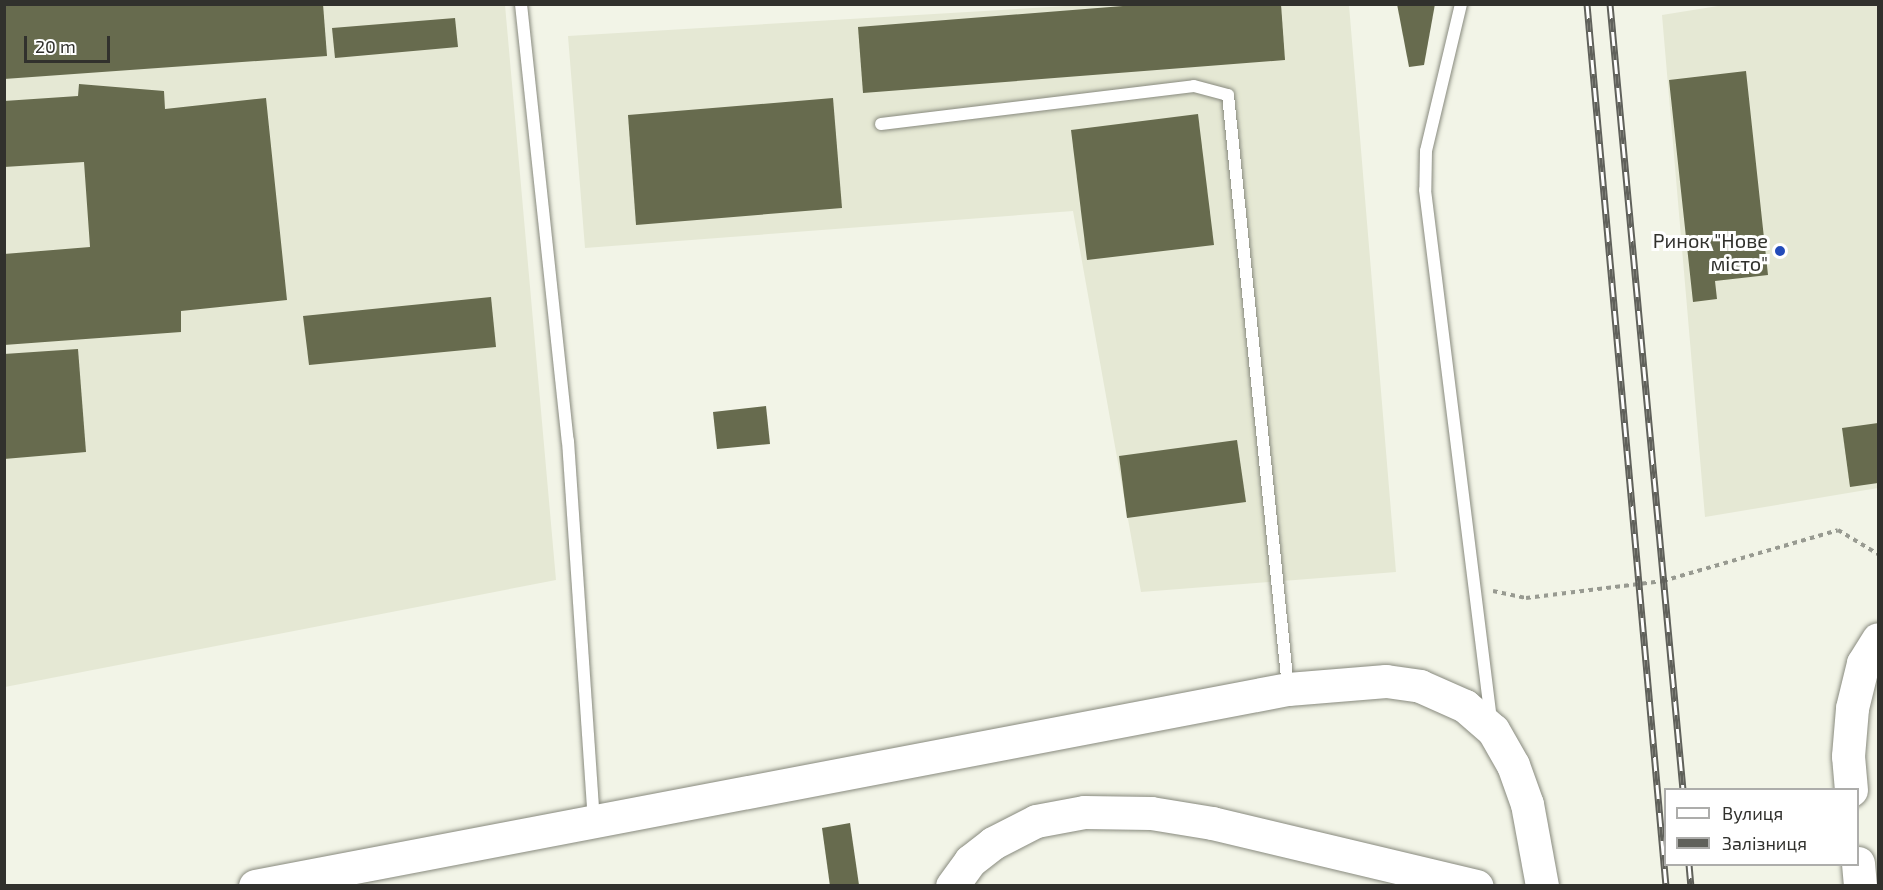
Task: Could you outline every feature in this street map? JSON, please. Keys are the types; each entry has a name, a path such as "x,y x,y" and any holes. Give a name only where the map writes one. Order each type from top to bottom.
{"main road":[{"path":"1851,788 1848,756 1852,708 1863,663 1878,639"},
{"path":"255,885 594,823 1288,689 1386,681 1420,686 1465,706 1493,730 1513,765 1527,804 1542,885"},
{"path":"952,885 970,861 993,843 1036,820 1084,812 1151,813 1212,823 1477,885"},
{"path":"1857,866 1859,885"}],"lane":[{"path":"521,4 567,430 594,823"},
{"path":"1461,4 1426,151 1425,190 1493,730"},
{"path":"881,124 1194,86 1228,95 1288,689"}],"path":[{"path":"1475,587 1526,598 1663,581 1838,530 1878,554"}],"shaded area":[{"path":"5,5 505,5 556,580 5,687"},
{"path":"1083,5 1349,5 1396,572 1141,592 1073,211 585,248 568,36"},
{"name":"Ринок \"Нове місто\"","path":"1724,5 1878,5 1878,488 1705,517 1662,15"}],"building":[{"path":"4,4 323,4 327,56 4,79"},
{"path":"1148,4 1281,4 1285,60 863,93 858,27"},
{"path":"1397,4 1435,4 1424,65 1409,67"},
{"path":"455,18 458,47 335,58 332,28"},
{"path":"1746,71 1768,275 1715,281 1717,299 1693,302 1669,80"},
{"path":"79,84 164,91 165,109 266,98 287,300 181,311 181,332 4,345 4,254 90,247 84,162 4,167 4,101 78,96"},
{"path":"833,98 842,208 636,225 628,115"},
{"path":"1198,114 1214,245 1087,260 1071,130"},
{"path":"491,297 496,347 309,365 303,316"},
{"path":"78,349 86,452 4,459 4,354"},
{"path":"766,406 770,444 717,449 713,412"},
{"path":"1878,423 1878,483 1850,487 1842,428"},
{"path":"1237,440 1246,502 1127,518 1119,456"},
{"path":"850,823 859,885 830,886 822,828"}],"railway":[{"path":"1587,4 1664,864"},
{"path":"1610,4 1683,788"},
{"path":"1664,866 1666,886"},
{"path":"1689,866 1691,886"}],"place":[{"name":"Ринок \"Нове місто\"","path":"1780,251"}]}
